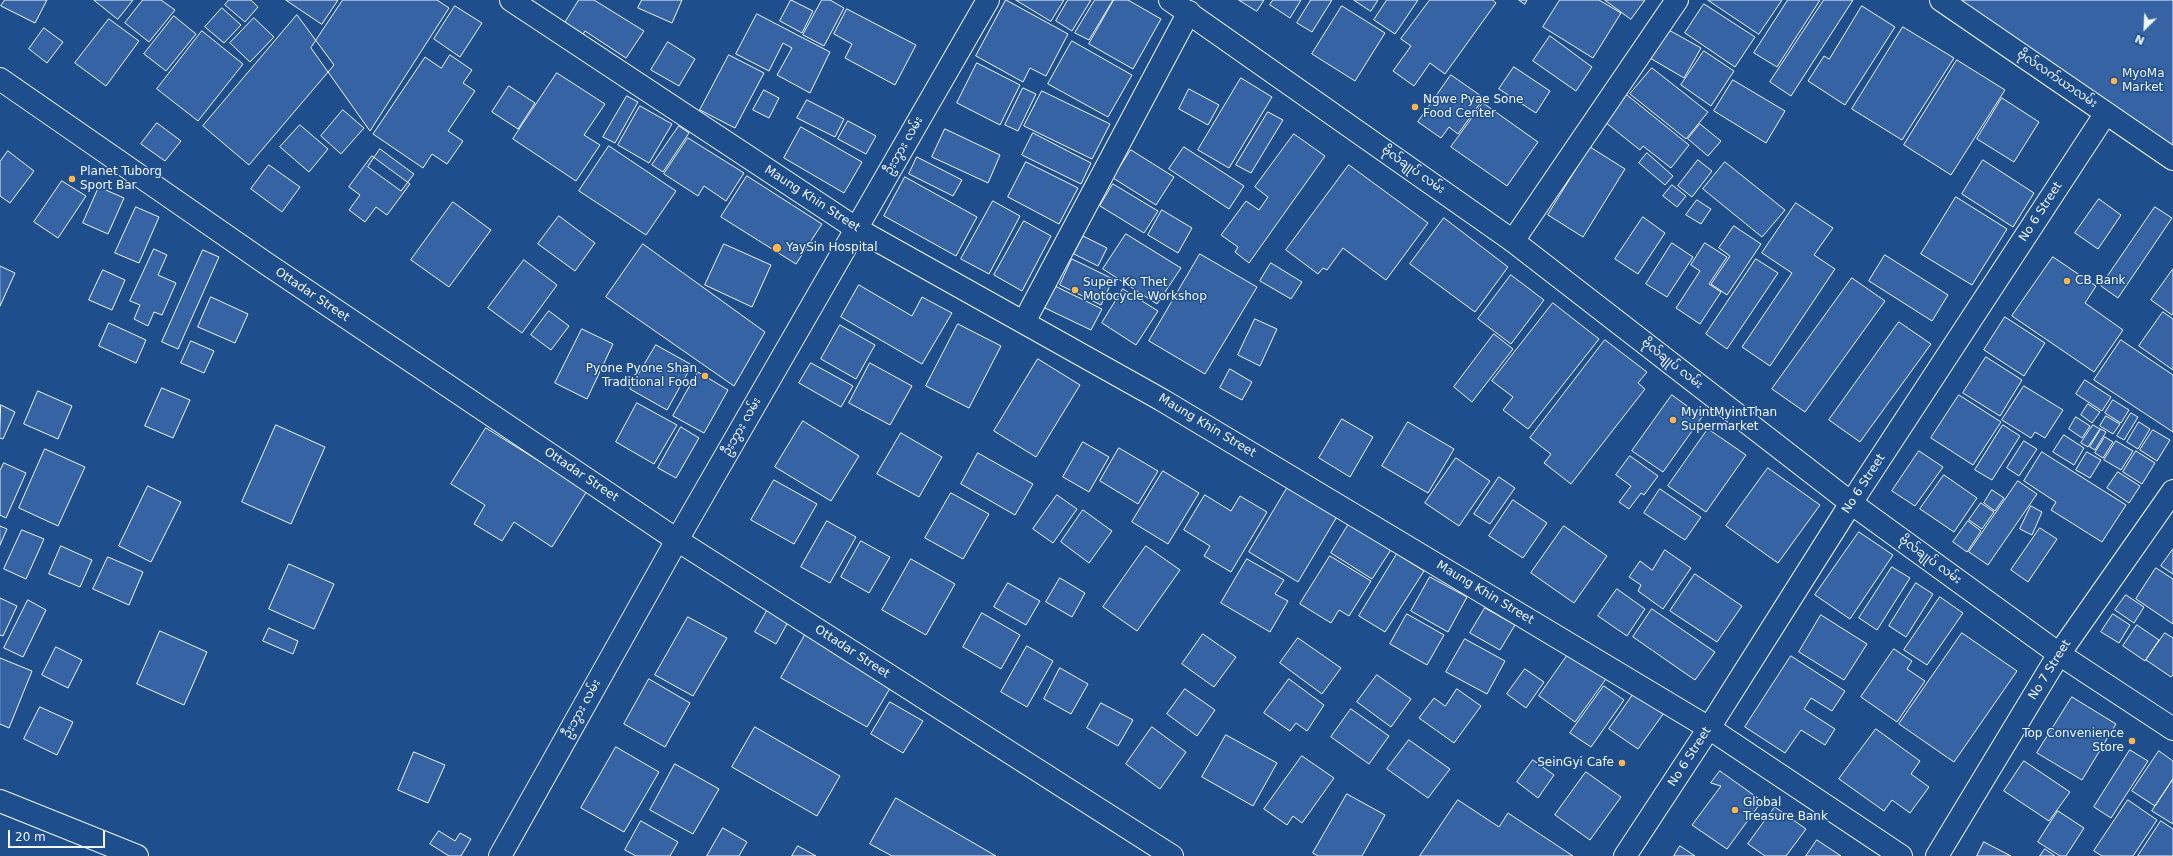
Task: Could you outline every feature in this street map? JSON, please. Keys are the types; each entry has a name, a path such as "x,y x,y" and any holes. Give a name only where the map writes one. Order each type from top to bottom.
{"street":[{"name":"Maung Khin Street","path":"511,0 857,229 1162,400 1709,728 1901,856"},
{"name":"ဦးဘွား လမ်း","path":"500,856 677,540 988,0"},
{"name":"ဗိုလ်ချုပ် လမ်း","path":"1170,0 1513,241 1851,504 2059,654 2173,729"},
{"path":"1513,241 1677,0"},
{"name":"ဗိုလ်လက်ယာလမ်း","path":"1941,0 2173,160"},
{"path":"1024,322 1189,12"},
{"name":"Ottadar Street","path":"0,79 271,267 677,540 1172,856"},
{"name":"No 6 Street","path":"1625,856 1709,728 1851,504 2106,113"},
{"name":"No 7 Street","path":"1937,856 2059,654 2173,491"},
{"path":"0,801 137,856"}],"building":[{"path":"5,0 47,0 35,23 1,6"},
{"path":"94,0 133,0 118,19"},
{"path":"143,0 161,0 175,10 149,42 125,23"},
{"path":"229,0 251,0 258,7 245,22 225,5"},
{"path":"286,0 338,0 322,24"},
{"path":"343,0 437,0 449,8 370,131 311,48"},
{"path":"579,0 594,0 644,31 626,58 585,31 581,38 563,26"},
{"path":"642,0 682,0 672,23 638,8"},
{"path":"791,0 813,11 802,33 780,21"},
{"path":"822,0 830,0 844,8 824,46 803,35"},
{"path":"1006,0 1068,34 1046,76 1030,68 1023,82 976,56"},
{"path":"1016,0 1064,0 1051,21"},
{"path":"1068,0 1091,0 1072,31 1056,21"},
{"path":"1095,0 1113,0 1089,40 1075,33"},
{"path":"1114,0 1128,0 1161,19 1133,69 1089,44"},
{"path":"1239,0 1264,0 1257,11"},
{"path":"1273,0 1301,0 1290,18 1270,5"},
{"path":"1311,0 1332,0 1312,32 1297,23"},
{"path":"1354,0 1378,0 1371,11"},
{"path":"1387,0 1418,0 1395,34 1374,20"},
{"path":"1430,0 1493,0 1496,3 1445,74 1430,63 1414,86 1393,71 1411,46 1401,39"},
{"path":"1519,0 1527,0 1525,4"},
{"path":"1560,0 1599,0 1621,13 1593,58 1543,27"},
{"path":"1605,0 1645,0 1631,19"},
{"path":"1708,0 1782,0 1759,34"},
{"path":"1788,0 1820,0 1777,67 1754,53"},
{"path":"1824,0 1853,0 1791,96 1770,82"},
{"name":"MyoMa Market","path":"1960,0 2173,0 2173,149"},
{"path":"1704,4 1755,37 1735,67 1685,33"},
{"path":"455,6 482,23 460,57 434,39"},
{"path":"1342,6 1385,33 1355,81 1312,54"},
{"path":"1862,6 1895,27 1845,105 1808,81 1824,56 1829,59"},
{"path":"222,8 241,25 224,43 205,27"},
{"path":"847,9 916,45 895,85 845,58 852,44 834,34"},
{"path":"757,14 830,52 810,93 777,75 792,48 783,43 769,71 736,54"},
{"path":"297,15 334,65 249,165 203,126"},
{"path":"174,16 196,34 166,71 144,54"},
{"path":"254,18 274,37 250,62 230,43"},
{"path":"109,19 139,41 106,86 75,63"},
{"path":"1903,27 1954,58 1902,140 1852,109"},
{"path":"44,28 63,42 47,63 29,49"},
{"path":"1667,29 1701,48 1684,78 1650,58"},
{"path":"202,31 243,64 198,121 157,89"},
{"path":"1550,36 1592,67 1576,91 1533,61"},
{"path":"1072,41 1132,75 1108,117 1048,84"},
{"path":"668,42 695,59 679,86 651,70"},
{"path":"1704,51 1734,71 1711,106 1681,85"},
{"path":"450,55 472,70 463,83 475,91 448,131 463,141 447,164 432,154 423,168 373,134 425,57 441,68"},
{"path":"729,55 764,73 735,128 700,110"},
{"path":"1957,60 2005,90 1951,175 1904,145"},
{"path":"977,63 1020,85 1000,125 957,103"},
{"path":"1514,67 1550,91 1536,113 1499,89"},
{"path":"1652,68 1708,112 1686,139 1630,94"},
{"path":"557,73 605,104 584,135 600,145 576,181 513,139"},
{"path":"1451,75 1484,98 1458,134 1449,127 1441,138 1418,122"},
{"path":"1241,78 1272,97 1229,168 1198,150"},
{"path":"1733,80 1785,111 1766,143 1714,111"},
{"path":"509,86 535,103 518,129 492,112"},
{"path":"1023,88 1036,94 1018,131 1005,125"},
{"path":"1189,89 1219,105 1208,125 1179,109"},
{"path":"764,90 779,98 769,118 753,110"},
{"path":"1042,91 1110,124 1092,159 1024,126"},
{"path":"1627,95 1689,145 1671,168 1643,146 1640,150 1605,122"},
{"path":"627,96 638,102 615,143 603,137"},
{"path":"2002,98 2039,122 2014,162 1977,139"},
{"path":"807,100 844,119 835,137 797,118"},
{"path":"1483,103 1538,142 1507,186 1451,147"},
{"path":"640,106 672,124 649,163 618,145"},
{"path":"343,110 364,128 341,154 321,136"},
{"path":"1268,112 1283,120 1251,173 1236,165"},
{"path":"848,121 876,136 866,154 838,139"},
{"path":"157,123 181,141 165,161 141,144"},
{"path":"1700,124 1721,141 1708,156 1688,139"},
{"path":"300,125 328,149 309,172 280,147"},
{"path":"679,126 689,133 663,172 652,165"},
{"path":"801,127 862,162 844,193 784,158"},
{"path":"945,129 1000,155 988,183 932,157"},
{"path":"1033,133 1091,163 1081,184 1022,155"},
{"path":"1294,134 1325,156 1249,263 1235,252 1238,247 1221,235 1246,201 1259,210 1268,197 1255,187"},
{"path":"688,138 744,173 726,201 704,186 698,196 664,174"},
{"path":"609,146 676,191 646,235 579,191"},
{"path":"1184,147 1244,186 1229,209 1169,169"},
{"path":"1590,147 1625,169 1583,237 1548,215"},
{"path":"380,149 414,174 401,191 368,167"},
{"path":"1131,150 1174,177 1156,205 1113,178"},
{"path":"8,151 34,171 10,203 0,196 0,162"},
{"path":"1647,153 1673,176 1665,185 1639,163"},
{"path":"372,156 410,184 387,215 376,207 365,222 349,210 360,195 349,187"},
{"path":"917,157 962,180 953,196 909,174"},
{"path":"1698,160 1712,171 1692,197 1678,186"},
{"path":"1983,160 2034,193 2013,227 1962,194"},
{"path":"1026,162 1078,188 1059,224 1008,197"},
{"path":"1725,162 1785,210 1762,237 1703,189"},
{"path":"269,165 300,187 282,212 251,189"},
{"path":"1349,165 1428,223 1386,280 1343,248 1327,270 1323,268 1318,274 1286,250"},
{"path":"747,176 822,224 796,264 721,217"},
{"path":"905,177 977,217 956,256 884,216"},
{"path":"62,181 86,196 58,238 34,222"},
{"path":"1113,184 1158,211 1144,233 1100,206"},
{"path":"1672,185 1686,196 1677,207 1663,196"},
{"path":"99,187 124,198 108,234 83,223"},
{"path":"1956,197 2007,229 1972,285 1921,254"},
{"path":"2099,199 2121,215 2098,249 2075,233"},
{"path":"1697,200 1711,209 1701,224 1686,215"},
{"path":"993,201 1020,216 989,274 961,259"},
{"path":"453,202 491,230 449,287 411,260"},
{"path":"1796,203 1833,228 1814,255 1835,269 1770,366 1742,347 1792,273 1762,253"},
{"path":"136,207 159,217 139,263 115,253"},
{"path":"2155,207 2172,218 2118,298 2101,286"},
{"path":"1162,210 1192,228 1178,253 1148,235"},
{"path":"559,216 595,243 575,271 538,244"},
{"path":"1643,217 1665,233 1638,274 1615,259"},
{"path":"1444,218 1508,267 1475,312 1410,264"},
{"path":"1024,221 1051,236 1022,291 994,275"},
{"path":"1734,226 1761,244 1727,295 1711,284 1730,256 1719,248"},
{"path":"1126,234 1181,268 1157,304 1103,269"},
{"path":"1083,236 1107,248 1098,266 1074,254"},
{"path":"1672,243 1693,257 1667,297 1646,284"},
{"path":"1705,243 1727,257 1709,284 1721,292 1700,324 1676,308 1700,271 1691,265"},
{"path":"643,244 765,332 734,386 606,297"},
{"path":"724,244 771,265 752,307 705,285"},
{"path":"154,249 167,255 158,275 176,283 162,315 154,312 148,326 134,319 140,305 130,301"},
{"path":"203,250 219,257 178,349 162,342"},
{"path":"1200,254 1257,287 1205,374 1149,341"},
{"path":"1885,255 1948,295 1932,321 1869,281"},
{"path":"2053,257 2096,286 2085,303 2123,330 2094,372 2012,316"},
{"path":"1072,259 1113,279 1101,305 1060,285"},
{"path":"1756,259 1778,273 1727,349 1706,334"},
{"path":"524,260 557,285 522,333 488,308"},
{"path":"1271,263 1302,282 1291,299 1260,281"},
{"path":"0,266 15,273 0,306"},
{"path":"2173,269 2173,313 2172,315 2151,300"},
{"path":"103,270 125,280 112,310 89,300"},
{"path":"1511,275 1544,300 1511,344 1478,319"},
{"path":"1852,278 1885,301 1805,412 1772,389"},
{"path":"859,285 912,316 922,297 952,313 922,364 841,317"},
{"path":"1055,286 1102,309 1091,330 1045,308"},
{"path":"1123,289 1158,311 1136,345 1102,323"},
{"path":"211,297 248,314 235,343 198,327"},
{"path":"1553,303 1599,339 1528,429 1503,410 1513,397 1492,381"},
{"path":"549,311 569,326 551,350 531,335"},
{"path":"2163,312 2173,319 2173,370 2139,346"},
{"path":"2005,317 2045,343 2024,376 1984,350"},
{"path":"1255,319 1277,329 1260,366 1238,355"},
{"path":"1899,322 1931,344 1860,442 1829,420"},
{"path":"109,323 146,340 136,363 99,346"},
{"path":"958,324 1001,346 969,408 926,386"},
{"path":"840,325 875,345 856,379 821,359"},
{"path":"582,329 613,344 587,399 555,383"},
{"path":"1494,334 1513,349 1472,402 1454,387"},
{"path":"1605,340 1647,372 1638,383 1645,389 1571,484 1544,463 1551,454 1530,438"},
{"path":"2121,340 2173,375 2173,432 2094,380"},
{"path":"191,341 214,351 204,373 181,363"},
{"path":"656,345 692,365 667,410 630,389"},
{"path":"1986,357 2022,380 2000,416 1963,393"},
{"path":"1038,359 1080,385 1036,457 994,431"},
{"path":"811,363 853,386 841,407 799,383"},
{"path":"870,363 912,386 890,425 849,403"},
{"path":"1230,369 1252,382 1242,400 1220,388"},
{"path":"698,372 728,390 704,433 673,416"},
{"path":"2085,380 2111,397 2102,411 2076,394"},
{"path":"2024,386 2063,410 2045,438 2035,432 2031,438 2002,420"},
{"path":"162,388 190,400 173,438 145,426"},
{"path":"38,391 72,406 58,439 24,424"},
{"path":"1672,395 1702,417 1663,472 1632,451"},
{"path":"1959,395 2001,422 1973,465 1931,438"},
{"path":"2113,400 2129,410 2121,423 2105,413"},
{"path":"637,403 677,425 654,464 616,442"},
{"path":"2088,404 2100,412 2092,423 2081,415"},
{"path":"1,405 15,412 3,439 0,438"},
{"path":"2131,413 2138,417 2124,440 2117,436"},
{"path":"2106,416 2120,424 2113,434 2100,426"},
{"path":"2076,417 2090,426 2082,438 2069,429"},
{"path":"1342,419 1373,437 1350,477 1319,458"},
{"path":"803,421 859,456 831,501 775,467"},
{"path":"1408,422 1454,449 1428,493 1382,466"},
{"path":"2139,422 2150,429 2138,449 2127,442"},
{"path":"276,425 325,447 291,524 242,502"},
{"path":"2003,425 2020,436 1992,480 1975,470"},
{"path":"2093,425 2100,429 2088,447 2081,443"},
{"path":"681,427 699,438 676,478 658,468"},
{"path":"486,428 587,491 552,547 514,522 502,541 474,524 485,505 451,484"},
{"path":"1708,429 1746,455 1706,512 1668,486"},
{"path":"2101,429 2106,432 2095,450 2090,447"},
{"path":"2153,430 2170,440 2157,461 2140,450"},
{"path":"901,433 942,457 919,497 877,474"},
{"path":"2064,435 2084,448 2074,465 2053,452"},
{"path":"2105,437 2113,442 2103,458 2095,453"},
{"path":"2024,441 2037,449 2019,476 2007,468"},
{"path":"2116,441 2133,451 2121,470 2104,460"},
{"path":"1083,442 1109,457 1089,492 1063,477"},
{"path":"1119,448 1158,471 1138,504 1100,481"},
{"path":"45,449 85,467 58,526 19,508"},
{"path":"1919,451 1943,467 1915,506 1892,491"},
{"path":"2136,451 2155,463 2142,484 2123,472"},
{"path":"2042,452 2126,505 2102,542 2051,510 2056,502 2024,481"},
{"path":"2087,452 2101,460 2090,478 2076,470"},
{"path":"978,453 1033,484 1015,515 961,484"},
{"path":"1630,456 1658,476 1644,495 1641,493 1629,509 1619,502 1631,486 1616,475"},
{"path":"1456,458 1490,481 1459,526 1425,503"},
{"path":"4,463 26,473 6,518 0,515 0,471"},
{"path":"1768,468 1820,505 1778,563 1726,526"},
{"path":"1163,471 1199,493 1168,544 1132,522"},
{"path":"2118,472 2140,486 2129,503 2107,488"},
{"path":"1944,475 1977,498 1954,532 1920,509"},
{"path":"1499,477 1515,488 1490,524 1474,514"},
{"path":"774,480 817,504 794,544 751,520"},
{"path":"2018,481 2037,494 1988,565 1969,552"},
{"path":"1289,485 1338,515 1298,582 1249,552"},
{"path":"148,486 181,502 151,562 119,546"},
{"path":"1660,489 1701,517 1685,540 1644,513"},
{"path":"1992,490 2004,498 1995,511 1984,503"},
{"path":"951,493 989,514 963,559 925,538"},
{"path":"1057,495 1077,509 1053,543 1033,529"},
{"path":"1205,495 1231,511 1240,496 1267,512 1231,572 1204,556 1210,546 1184,530"},
{"path":"1513,500 1547,523 1523,558 1489,536"},
{"path":"1981,503 1994,512 1982,529 1969,520"},
{"path":"2031,506 2042,512 2032,535 2020,529"},
{"path":"1083,510 1112,531 1089,563 1061,542"},
{"path":"827,521 856,537 830,583 801,567"},
{"path":"1968,521 1981,531 1967,552 1953,542"},
{"path":"1350,522 1392,548 1372,579 1331,553"},
{"path":"0,526 7,529 0,545"},
{"path":"1564,526 1607,556 1574,603 1531,573"},
{"path":"2040,528 2057,539 2028,582 2011,570"},
{"path":"22,530 44,539 26,579 4,569"},
{"path":"1859,532 1893,555 1850,619 1815,595"},
{"path":"861,541 890,557 869,593 841,577"},
{"path":"61,546 92,560 80,587 49,574"},
{"path":"1146,546 1180,570 1137,631 1103,607"},
{"path":"2173,549 2173,574 2161,566"},
{"path":"1665,550 1691,568 1663,609 1638,591 1641,585 1629,577 1640,561 1652,570"},
{"path":"1397,554 1424,571 1385,632 1359,616"},
{"path":"1330,556 1371,581 1349,616 1339,610 1331,623 1300,604"},
{"path":"108,557 143,572 129,605 93,589"},
{"path":"911,559 955,584 926,635 882,610"},
{"path":"1247,559 1284,580 1275,594 1288,601 1270,632 1221,603"},
{"path":"289,564 334,584 314,629 269,609"},
{"path":"1892,567 1910,578 1877,630 1859,618"},
{"path":"2156,568 2173,579 2173,624 2136,599"},
{"path":"1695,574 1742,606 1717,642 1670,611"},
{"path":"1430,577 1467,597 1448,632 1411,611"},
{"path":"1060,578 1085,593 1072,617 1046,602"},
{"path":"1008,583 1040,601 1026,625 994,607"},
{"path":"1916,583 1933,594 1906,637 1889,626"},
{"path":"1617,589 1645,609 1627,636 1598,616"},
{"path":"2126,595 2144,607 2134,623 2115,610"},
{"path":"1940,597 1963,613 1927,665 1904,650"},
{"path":"0,598 17,606 3,636 0,635"},
{"path":"28,600 46,610 23,657 4,648"},
{"path":"1485,608 1515,625 1500,650 1470,633"},
{"path":"768,609 789,620 776,644 755,632"},
{"path":"1652,609 1715,652 1695,680 1633,637"},
{"path":"982,613 1020,635 1001,669 963,647"},
{"path":"1407,614 1444,635 1427,665 1390,644"},
{"path":"2113,614 2130,625 2119,643 2101,632"},
{"path":"1821,615 1867,644 1844,680 1799,652"},
{"path":"688,617 727,638 693,696 655,675"},
{"path":"2137,625 2159,640 2145,661 2123,646"},
{"path":"269,628 298,641 293,654 263,641"},
{"path":"160,631 207,652 184,705 137,684"},
{"path":"1962,633 2017,671 1954,762 1899,724"},
{"path":"2165,633 2173,638 2173,675 2171,677 2146,660"},
{"path":"1203,634 1236,657 1214,687 1182,664"},
{"path":"805,635 892,685 867,727 781,678"},
{"path":"1298,638 1341,668 1322,694 1280,663"},
{"path":"1465,639 1505,661 1487,694 1446,672"},
{"path":"1027,646 1053,661 1027,707 1001,692"},
{"path":"56,647 82,660 68,688 42,675"},
{"path":"1894,649 1912,661 1907,669 1925,681 1897,722 1861,697"},
{"path":"1569,653 1606,679 1575,722 1539,696"},
{"path":"1791,656 1845,691 1832,711 1811,698 1804,709 1835,729 1825,745 1801,730 1785,753 1745,727"},
{"path":"0,658 32,671 9,728 0,724"},
{"path":"1060,668 1088,684 1071,714 1044,699"},
{"path":"1525,669 1544,682 1526,708 1507,694"},
{"path":"1377,675 1411,699 1391,727 1357,702"},
{"path":"649,679 690,703 665,747 624,724"},
{"path":"1289,679 1324,705 1307,731 1296,723 1290,731 1264,713"},
{"path":"1604,686 1624,700 1591,747 1570,733"},
{"path":"1185,689 1215,710 1197,736 1167,714"},
{"path":"1457,689 1481,706 1454,743 1419,718 1434,698 1445,706"},
{"path":"1637,689 1666,710 1638,749 1609,729"},
{"path":"2072,697 2116,724 2082,780 2037,753"},
{"path":"890,702 923,721 903,753 871,734"},
{"path":"1101,703 1133,720 1118,746 1087,728"},
{"path":"40,707 73,722 57,755 24,739"},
{"path":"1351,709 1389,736 1369,764 1331,737"},
{"path":"755,727 840,776 817,816 732,767"},
{"path":"1152,727 1186,752 1160,789 1126,764"},
{"path":"1876,729 1920,761 1911,774 1929,787 1910,813 1892,800 1884,811 1839,779"},
{"path":"1226,735 1277,763 1253,806 1202,777"},
{"path":"1409,740 1450,769 1428,798 1387,769"},
{"path":"616,747 659,772 624,832 581,808"},
{"path":"2130,750 2148,761 2111,818 2094,807"},
{"path":"2159,751 2173,761 2173,779 2155,806 2132,791"},
{"path":"414,752 445,765 428,803 398,790"},
{"path":"1302,756 1334,778 1302,823 1293,816 1287,825 1264,809"},
{"path":"1533,760 1554,775 1538,798 1517,782"},
{"path":"2024,761 2070,792 2049,821 2004,791"},
{"path":"675,764 719,789 693,834 650,810"},
{"path":"1720,771 1762,801 1727,849 1692,825 1721,786 1711,783"},
{"path":"1586,772 1621,797 1590,840 1555,815"},
{"path":"2173,779 2173,824 2152,811"},
{"path":"1347,794 1385,815 1362,856 1318,856 1313,853"},
{"path":"896,798 996,856 892,856 870,844"},
{"path":"1458,800 1499,827 1508,813 1573,856 1420,856"},
{"path":"2128,800 2157,820 2133,856 2102,856 2094,851"},
{"path":"1775,807 1806,829 1786,856 1765,856 1748,844"},
{"path":"2058,811 2084,828 2066,856 2060,856 2038,842"},
{"path":"641,821 678,842 670,856 636,856 625,850"},
{"path":"2161,821 2173,829 2173,856 2138,856"},
{"path":"723,828 747,842 739,856 707,856"},
{"path":"439,831 455,841 460,833 471,839 461,856 449,856 430,844"},
{"path":"1817,840 1841,856 1806,856"},
{"path":"1984,842 2011,856 1977,856"},
{"path":"798,846 816,856 792,856"},
{"path":"1680,846 1695,856 1674,856"},
{"path":"2045,849 2055,856 2040,856"}],"place":[{"name":"MyoMa Market","path":"2114,81"},
{"name":"Ngwe Pyae Sone Food Center","path":"1415,107"},
{"name":"Planet Tuborg Sport Bar","path":"72,179"},
{"name":"YaySin Hospital","path":"777,248"},
{"name":"CB Bank","path":"2067,281"},
{"name":"Super Ko Thet Motocycle Workshop","path":"1075,290"},
{"name":"Pyone Pyone Shan Traditional Food","path":"705,376"},
{"name":"MyintMyintThan Supermarket","path":"1673,420"},
{"name":"Top Convenience Store","path":"2132,741"},
{"name":"SeinGyi Cafe","path":"1622,763"},
{"name":"Global Treasure Bank","path":"1735,810"}]}
